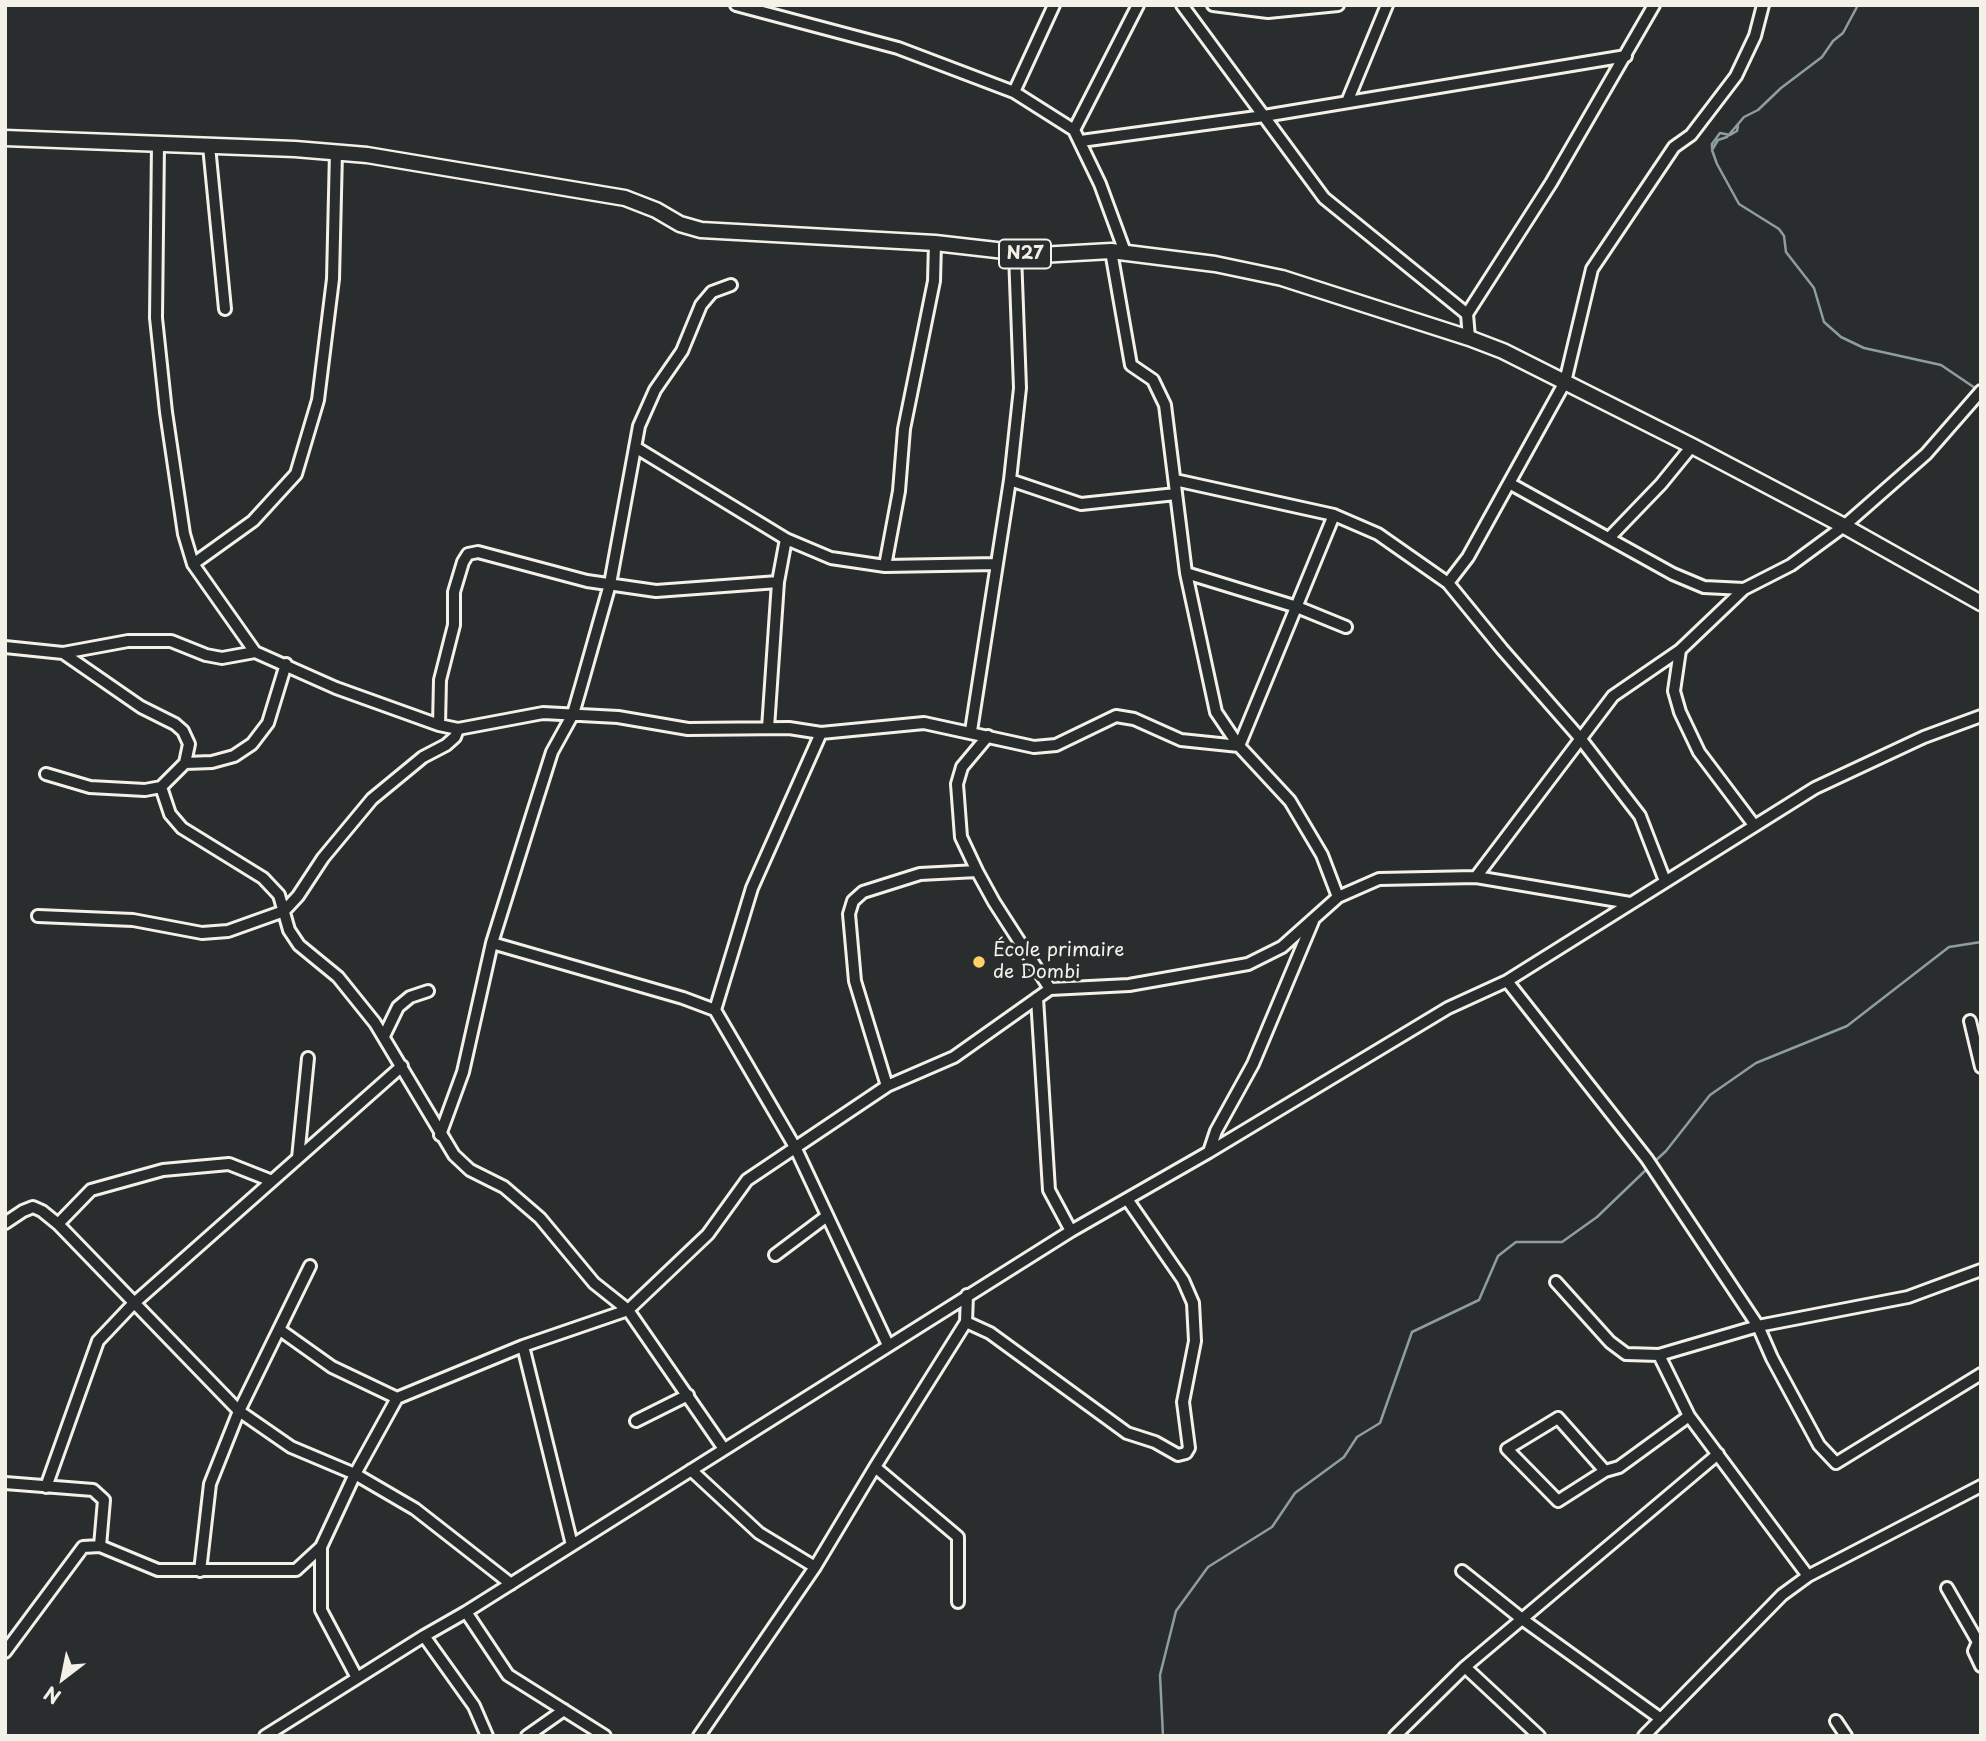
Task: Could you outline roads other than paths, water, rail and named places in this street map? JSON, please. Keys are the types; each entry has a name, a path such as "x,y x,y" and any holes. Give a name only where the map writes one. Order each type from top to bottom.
{"main road":[{"name":"N27","path":"5,138 367,155 625,198 656,210 680,224 701,230 935,243 1015,254 1118,252 1215,264 1282,278 1469,338 1565,382 1844,526 1981,603"}],"street":[{"path":"736,5 898,48 1014,92 1074,130 1100,184 1118,252 1131,365 1153,380 1165,405 1186,573 1216,712 1239,746 1290,801 1322,855 1338,897"},
{"path":"1014,92 1055,5"},
{"path":"1074,130 1139,5"},
{"path":"1182,5 1324,198 1466,314"},
{"path":"1213,5 1268,12 1338,5"},
{"path":"1347,102 1387,5"},
{"path":"1469,338 1466,314 1551,183 1654,5"},
{"path":"1448,583 1468,557 1565,382 1592,268 1674,146 1691,135 1736,76 1755,36 1763,5"},
{"path":"1081,141 1264,116 1626,56"},
{"path":"158,144 156,318 184,534 193,564 255,652"},
{"path":"209,146 225,309"},
{"path":"193,564 253,521 296,474 320,386 333,279 336,152"},
{"path":"885,566 899,491 904,429 934,281 935,243"},
{"path":"971,731 1010,480 1020,388 1015,254"},
{"path":"440,1135 463,1072 492,943 552,752 573,714 610,584 639,426 646,408 682,351 702,305 712,292 731,285"},
{"path":"1476,877 1613,696 1680,650 1744,589 1791,565 1844,526 1926,454 1981,391"},
{"path":"1609,538 1661,484 1692,446"},
{"path":"635,447 786,539 831,558 885,566 997,564"},
{"path":"1010,480 1081,504 1176,494"},
{"path":"1175,480 1334,515 1378,534 1448,583 1580,738 1640,816 1665,881"},
{"path":"1509,483 1673,574 1704,587 1744,589"},
{"path":"1239,746 1334,515"},
{"path":"768,728 778,582 786,539"},
{"path":"439,725 440,680 454,625 454,592 468,554 478,552 587,580 656,591 778,582"},
{"path":"1186,573 1297,607 1346,627"},
{"path":"5,647 63,653 128,641 171,641 206,655 222,658 255,652 336,688 439,725 458,729 543,713 618,717 688,729 789,728 821,733 924,723 971,731 1034,747 1056,745 1116,716 1133,719 1181,740 1239,746"},
{"path":"1680,650 1674,691 1680,712 1699,752 1754,825"},
{"path":"46,774 90,786 122,790 160,787 185,763 189,744 183,731 141,707 63,653"},
{"path":"185,763 212,762 234,756 252,744 268,723 286,664"},
{"path":"265,1736 1071,1231 1209,1152 1448,1008 1507,981 1815,788 1924,737 1981,716"},
{"path":"38,916 133,920 202,933 228,931 284,912 298,897 323,858 372,799 423,757 446,745 455,737 458,729"},
{"path":"715,1010 752,888 821,733"},
{"path":"989,736 962,766 957,784 961,837 994,902 1050,989"},
{"path":"160,787 170,814 182,828 264,878 279,895 289,930 299,945 338,977 384,1036 454,1155 470,1170 504,1188 540,1218 594,1283 628,1310 724,1449"},
{"path":"887,1086 855,981 849,914 853,901 863,892 920,874 977,871"},
{"path":"5,1652 83,1547 100,1546 158,1570 296,1570 321,1547 355,1474 397,1398 523,1346 628,1310 708,1234 747,1180 887,1086 954,1057 1050,989 1129,985 1248,964 1282,947 1338,897 1379,879 1476,877 1630,903"},
{"path":"1209,1152 1216,1131 1253,1064 1314,919"},
{"path":"492,943 684,998 715,1010 795,1147 888,1345"},
{"path":"1507,981 1647,1159 1758,1326 1772,1359 1819,1445 1836,1463 1981,1374"},
{"path":"384,1036 398,1007 410,997 428,991"},
{"path":"1037,998 1048,1190 1071,1231"},
{"path":"1970,1021 1981,1067"},
{"path":"298,1158 308,1058"},
{"path":"46,1487 98,1341 133,1304 402,1066"},
{"path":"58,1224 91,1190 163,1170 229,1164 272,1181"},
{"path":"966,1322 990,1333 1127,1433 1155,1442 1178,1455 1186,1453 1189,1448 1183,1402 1195,1341 1193,1303 1183,1280 1127,1199"},
{"path":"5,1223 33,1207 58,1224 239,1411 292,1447 355,1474 415,1509 511,1584"},
{"path":"775,1255 827,1216"},
{"path":"200,1571 210,1483 239,1411 310,1266"},
{"path":"1556,1282 1610,1342 1626,1354 1659,1355 1758,1326 1908,1297 1981,1270"},
{"path":"699,1736 815,1567 874,1467 966,1322 967,1295"},
{"path":"280,1330 332,1367 397,1398"},
{"path":"523,1346 572,1545"},
{"path":"1659,1355 1689,1416 1808,1576"},
{"path":"636,1421 688,1395"},
{"path":"1605,1471 1558,1418 1507,1449 1558,1501 1605,1471 1619,1467 1689,1416"},
{"path":"1395,1736 1465,1667 1717,1454"},
{"path":"874,1467 958,1537 958,1602"},
{"path":"691,1470 759,1533 815,1567"},
{"path":"5,1483 93,1490 104,1500 100,1546"},
{"path":"1644,1736 1782,1595 1808,1576 1981,1486"},
{"path":"321,1547 321,1610 357,1678"},
{"path":"1462,1572 1522,1619 1661,1719"},
{"path":"1947,1588 1978,1642 1974,1651 1981,1666"},
{"path":"466,1612 508,1675 605,1736"},
{"path":"424,1636 474,1706 487,1736"},
{"path":"1465,1667 1539,1736"},
{"path":"527,1736 564,1710"},
{"path":"1836,1721 1846,1736"}],"waterway":[{"path":"1858,5 1843,33 1833,41 1822,57 1781,88 1758,110 1744,117 1727,137 1718,140 1712,150 1739,204 1779,229 1784,236 1786,252 1814,288 1824,322 1841,337 1864,348 1941,365 1978,390"},
{"path":"1712,148 1720,133 1730,135 1737,131 1738,126"},
{"path":"1654,1162 1666,1151 1710,1095 1756,1063 1847,1026 1949,947 1981,942"},
{"path":"1163,1736 1160,1675 1176,1611 1208,1567 1272,1527 1295,1493 1344,1457 1357,1437 1380,1423 1412,1332 1479,1300 1498,1256 1516,1242 1562,1242 1597,1217 1649,1167"}],"place":[{"name":"École primaire de Dombi","path":"979,962"}]}
